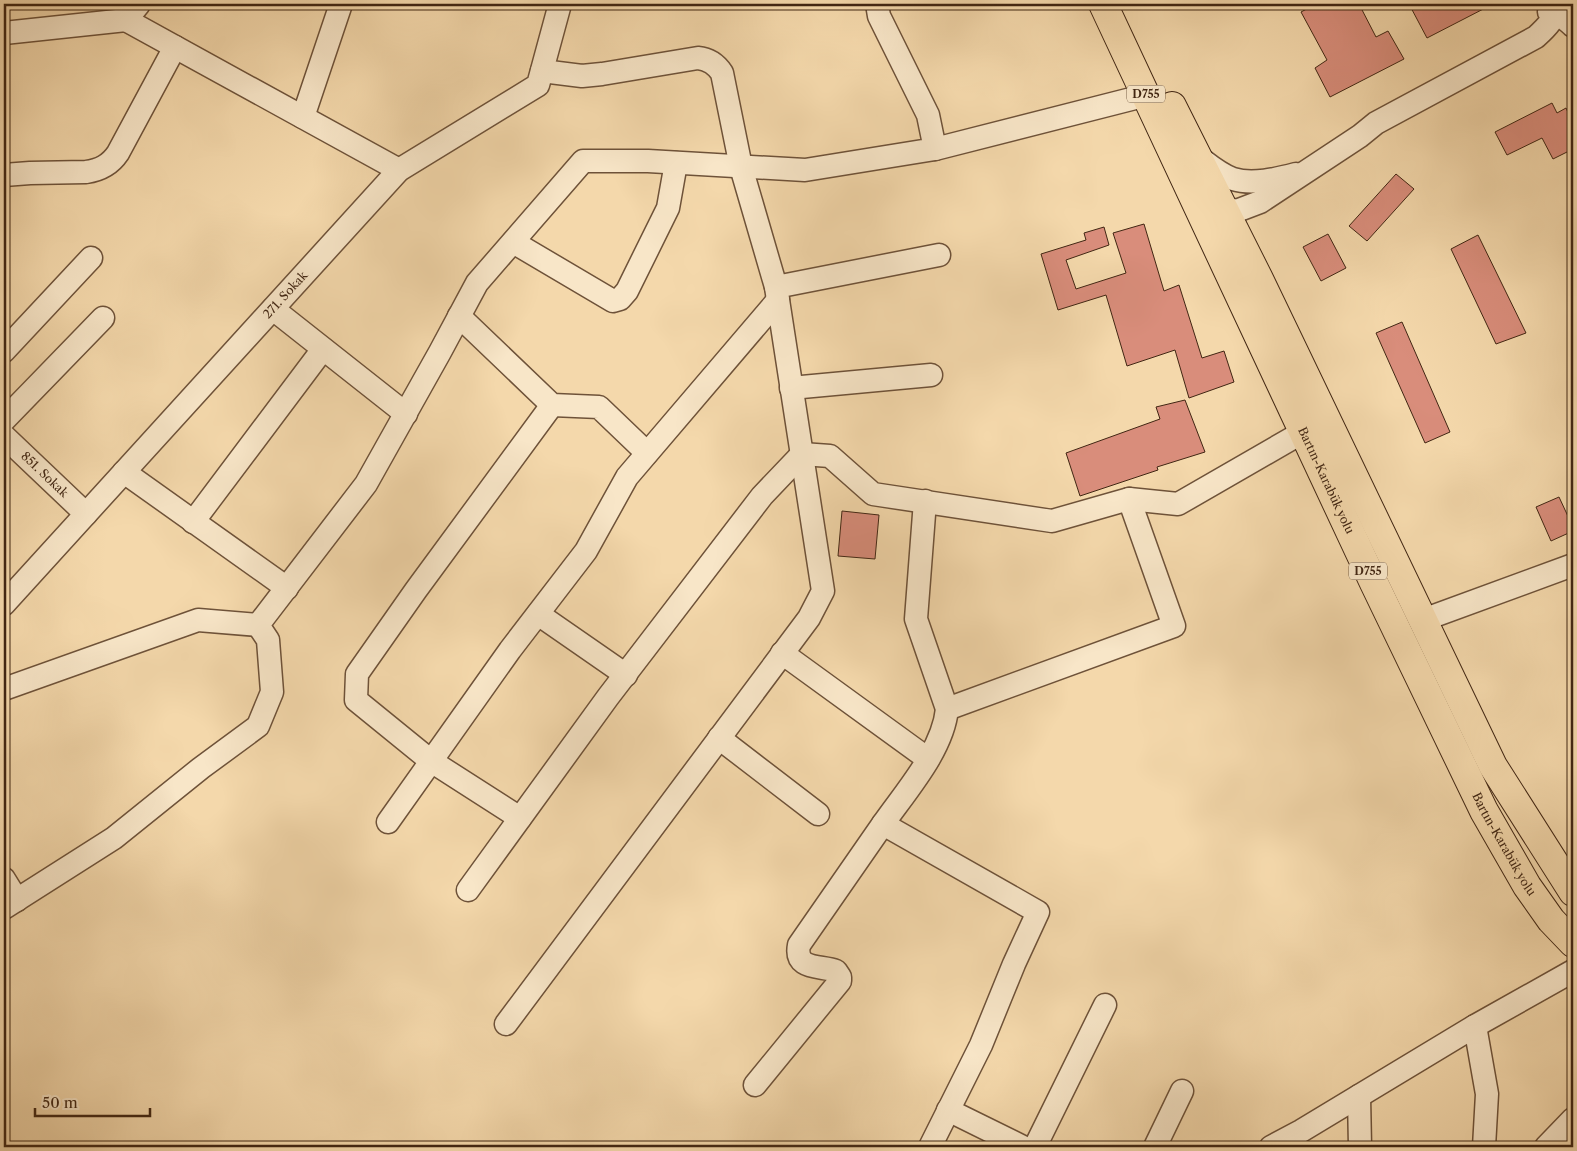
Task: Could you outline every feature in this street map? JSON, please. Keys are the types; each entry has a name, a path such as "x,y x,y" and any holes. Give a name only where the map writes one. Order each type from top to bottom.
{"highway":[{"name":"Bartın-Karabük yolu","path":"1103,4 1374,583 1484,811 1528,886 1551,920 1573,943"},
{"name":"Bartın-Karabük yolu","path":"1122,4 1240,242 1493,766 1573,892"}],"street":[{"path":"303,117 341,4"},
{"name":"271. Sokak","path":"4,604 399,170 538,85 560,4"},
{"path":"877,4 879,16 928,115 935,149"},
{"path":"1240,242 1240,225 1245,214 1260,202 1360,136 1376,134 1540,43 1554,31 1559,11"},
{"path":"4,33 133,12 175,47 399,170"},
{"path":"4,175 95,171 109,163 118,153 175,47"},
{"path":"506,1024 808,618 823,591 777,294 741,167 722,73 712,62 698,58 582,76 542,71"},
{"path":"258,625 366,484 477,283 583,161 676,163 805,170 935,149 1147,96"},
{"path":"1196,155 1232,179 1244,182 1285,177 1306,171"},
{"path":"513,242 613,301 620,299 627,291 668,208 676,163"},
{"path":"1188,185 1203,200 1224,211 1239,210 1260,202"},
{"path":"388,822 510,650 586,551 627,477 777,294 939,254"},
{"path":"4,351 92,258"},
{"path":"273,309 406,414"},
{"path":"460,316 552,405 598,407 647,453"},
{"path":"4,420 103,318"},
{"path":"193,522 323,349"},
{"path":"791,388 931,375"},
{"path":"520,818 431,761 356,700 357,674 552,405"},
{"path":"802,454 830,456 873,494 1052,521 1130,499 1178,504 1303,432"},
{"name":"851. Sokak","path":"4,436 86,514"},
{"path":"468,890 626,674 762,496 802,454"},
{"path":"124,472 287,588"},
{"path":"947,709 1174,626 1130,499"},
{"path":"755,1086 840,981 836,971 811,966 803,962 798,954 799,945 928,760 942,734 947,709 916,620 925,501"},
{"path":"1423,620 1573,565"},
{"path":"538,614 626,674"},
{"path":"4,689 198,620 258,625"},
{"path":"4,879 10,904 114,838 201,768 258,726 272,692 268,640 258,625"},
{"path":"782,653 928,760"},
{"path":"718,738 818,814"},
{"path":"883,824 1038,912 1014,964 981,1045 930,1147"},
{"path":"1270,1147 1573,970"},
{"path":"1035,1147 1105,1005"},
{"path":"1475,1026 1487,1094 1484,1147"},
{"path":"1155,1147 1182,1091"},
{"path":"1358,1096 1360,1147"},
{"path":"948,1110 1023,1147"},
{"path":"1546,1147 1573,1119"}],"building":[{"path":"1316,4 1359,4 1376,37 1388,31 1404,59 1330,97 1315,68 1327,60 1301,12"},
{"path":"1409,4 1493,4 1427,38"},
{"path":"1552,103 1557,113 1566,108 1573,123 1573,149 1553,159 1542,138 1507,155 1495,132"},
{"path":"1396,174 1414,189 1367,241 1349,226"},
{"path":"1144,224 1164,291 1179,285 1202,358 1224,351 1234,382 1189,398 1175,350 1127,366 1106,295 1058,310 1041,254 1086,240 1084,233 1104,227 1109,245 1066,260 1076,289 1126,273 1113,233"},
{"path":"1328,234 1346,268 1321,281 1303,247"},
{"path":"1478,235 1526,333 1496,344 1451,249"},
{"path":"1402,322 1450,432 1425,443 1376,333"},
{"path":"1185,400 1205,452 1157,467 1158,470 1080,496 1066,453 1160,419 1156,407"},
{"path":"1559,497 1573,527 1573,531 1551,541 1536,507"},
{"path":"842,511 879,515 875,559 838,556"}]}
